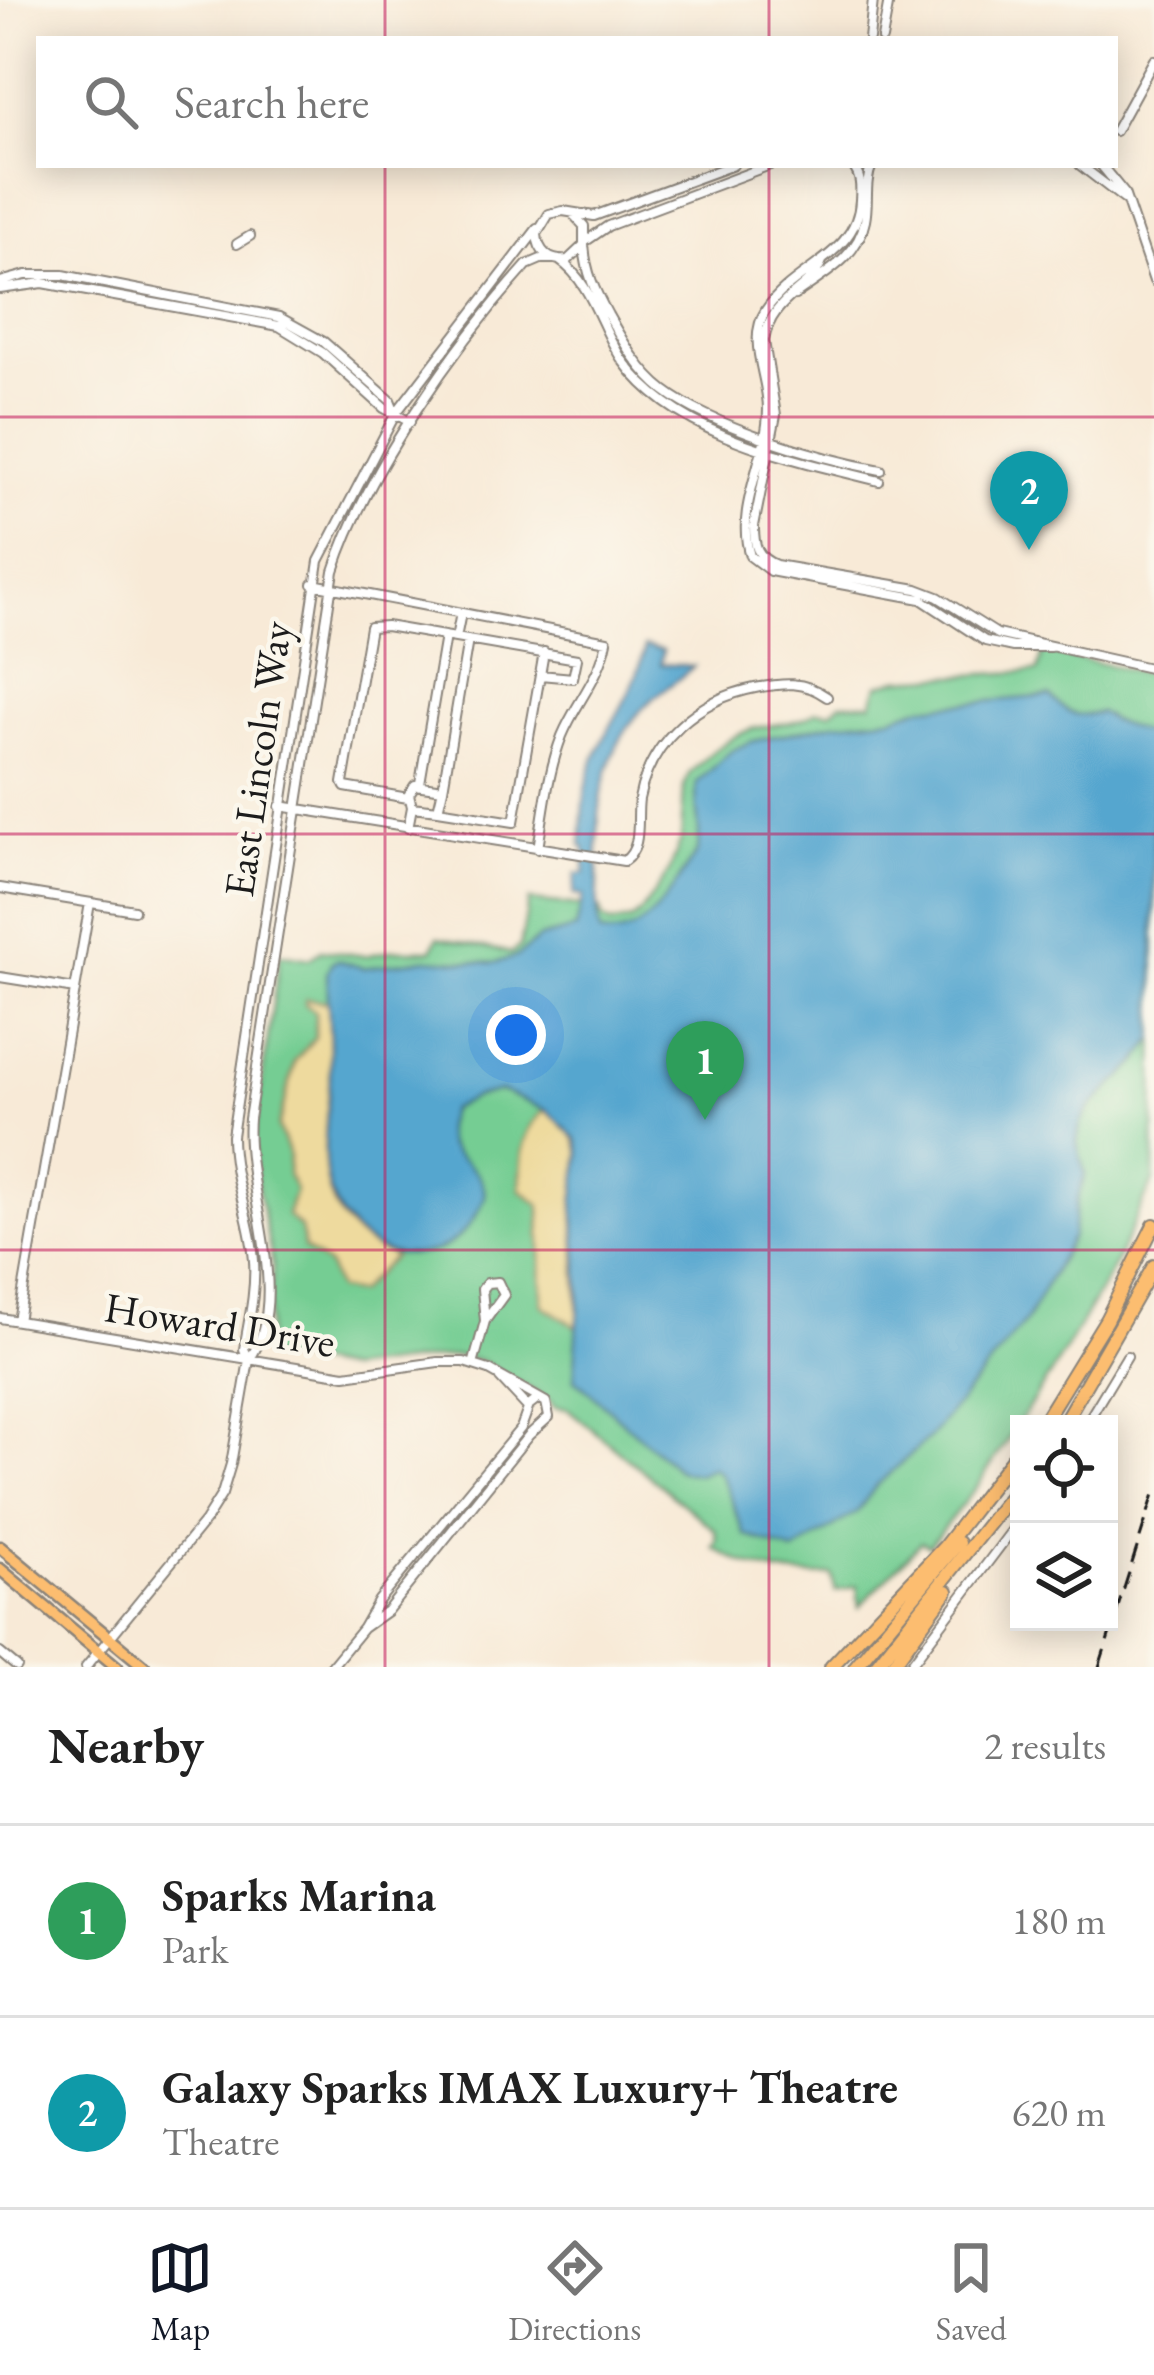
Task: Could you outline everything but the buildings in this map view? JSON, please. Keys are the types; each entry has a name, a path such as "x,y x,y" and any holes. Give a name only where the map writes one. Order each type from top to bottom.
{"highway":[{"path":"1048,1415 1106,1320 1154,1225"},
{"path":"1069,1415 1154,1266"},
{"path":"831,1667 946,1546 1010,1462"},
{"path":"855,1667 938,1570 1010,1471"},
{"path":"875,1667 1010,1496"},
{"path":"891,1667 1010,1507"}],"main road":[{"path":"0,1547 145,1667"},
{"path":"0,1569 117,1667"}],"street":[{"path":"869,36 873,0"},
{"path":"883,36 889,0"},
{"path":"1118,126 1154,60"},
{"path":"725,168 594,216 553,212 537,229 539,247 579,275 600,324 638,382 691,419 764,449 880,475"},
{"path":"556,260 573,258 608,226 762,168"},
{"path":"853,168 860,183 858,220 844,242 790,284 756,340 769,437 745,527 750,556 770,571 926,592 990,632 1154,669"},
{"path":"766,317 844,260 856,245 865,222 871,168"},
{"path":"1098,168 1118,182 1154,281"},
{"path":"572,213 584,226 586,271 594,288 643,370 661,388 687,405 830,466"},
{"name":"East Lincoln Way","path":"249,1360 244,1349 254,1261 232,1136 314,584 336,524 396,413 537,229"},
{"path":"237,244 250,236"},
{"name":"East Lincoln Way","path":"86,1667 205,1521 222,1494 231,1464 249,1360 258,1345 267,1273 247,1140 338,559 359,511 410,422 505,290 527,265 556,260"},
{"path":"784,303 818,272 822,260"},
{"path":"0,285 26,275 63,275 279,317 324,342 410,422"},
{"path":"764,449 754,526 760,556 776,565 929,601 985,641 1050,647"},
{"path":"314,584 607,641 597,676 571,718 556,755 538,849"},
{"path":"456,638 461,613"},
{"path":"540,675 573,678 574,656 374,625 368,632 345,787 438,810 514,822 544,652"},
{"path":"420,783 445,636"},
{"path":"438,810 468,640"},
{"path":"280,806 620,862 631,856 645,778 663,743 684,721 710,704 749,689 797,683 827,697"},
{"path":"408,827 410,789 420,783 443,789"},
{"path":"0,887 134,910"},
{"path":"18,1322 90,903"},
{"path":"0,976 75,989"},
{"path":"473,1365 485,1322 504,1295 498,1282 482,1289 485,1322"},
{"name":"Howard Drive","path":"0,1318 345,1375 438,1362 473,1365 540,1399"},
{"path":"1091,1415 1127,1356"},
{"name":"Howard Drive","path":"500,1377 528,1409"},
{"path":"331,1667 379,1600 520,1428 528,1409 540,1399 546,1402 550,1410 543,1421 387,1611 363,1628"},
{"path":"528,1409 531,1418 543,1421"},
{"path":"481,1477 491,1485"},
{"path":"910,1667 1018,1523"},
{"path":"417,1555 427,1563"},
{"path":"0,1652 17,1667"}],"green space":[{"path":"1043,651 1154,675 1154,1180 1112,1270 1056,1366 1024,1415 1010,1415 1010,1436 929,1546 921,1542 859,1607 857,1586 835,1591 832,1575 770,1571 713,1547 715,1530 568,1409 554,1407 481,1361 455,1356 347,1370 265,1354 273,1266 253,1141 280,954 310,959 321,950 365,956 432,950 438,937 511,953 520,946 529,901 600,908 602,918 611,924 632,920 669,872 681,840 689,774 726,742 752,729 795,721 816,711 831,712 841,703 872,703 878,685 899,679 1038,671"}],"sand":[{"path":"306,999 330,1002 325,1158 334,1205 366,1242 394,1256 357,1293 337,1290 328,1266 304,1248 300,1228 287,1215 295,1190 278,1127 295,1061 315,1037 315,1011 305,1004"},
{"path":"545,1110 572,1132 580,1152 574,1205 579,1328 542,1305 540,1205 520,1189 526,1136"}],"water":[{"path":"645,646 663,650 661,664 694,666 637,715 608,768 598,827 600,933 632,930 668,896 696,854 697,783 731,751 750,742 835,723 892,717 921,707 1050,696 1072,713 1100,712 1154,736 1154,1038 1137,1063 1090,1107 1080,1125 1077,1143 1085,1174 1072,1236 1028,1318 931,1436 876,1486 857,1512 794,1552 745,1535 721,1474 713,1468 698,1474 678,1470 574,1378 580,1290 574,1205 580,1152 577,1140 548,1111 501,1091 451,1109 446,1139 483,1183 485,1197 460,1235 432,1252 395,1254 368,1243 345,1220 328,1182 327,973 331,963 338,960 363,968 425,959 494,963 516,957 540,938 576,929 583,896 574,895 576,874 585,873 585,848 581,846 588,781 636,678"}],"railway":[{"path":"1099,1667 1154,1494"}],"place":[{"name":"Galaxy Sparks IMAX Luxury+ Theatre","path":"1029,550"},
{"name":"Sparks Marina","path":"705,1120"}]}
